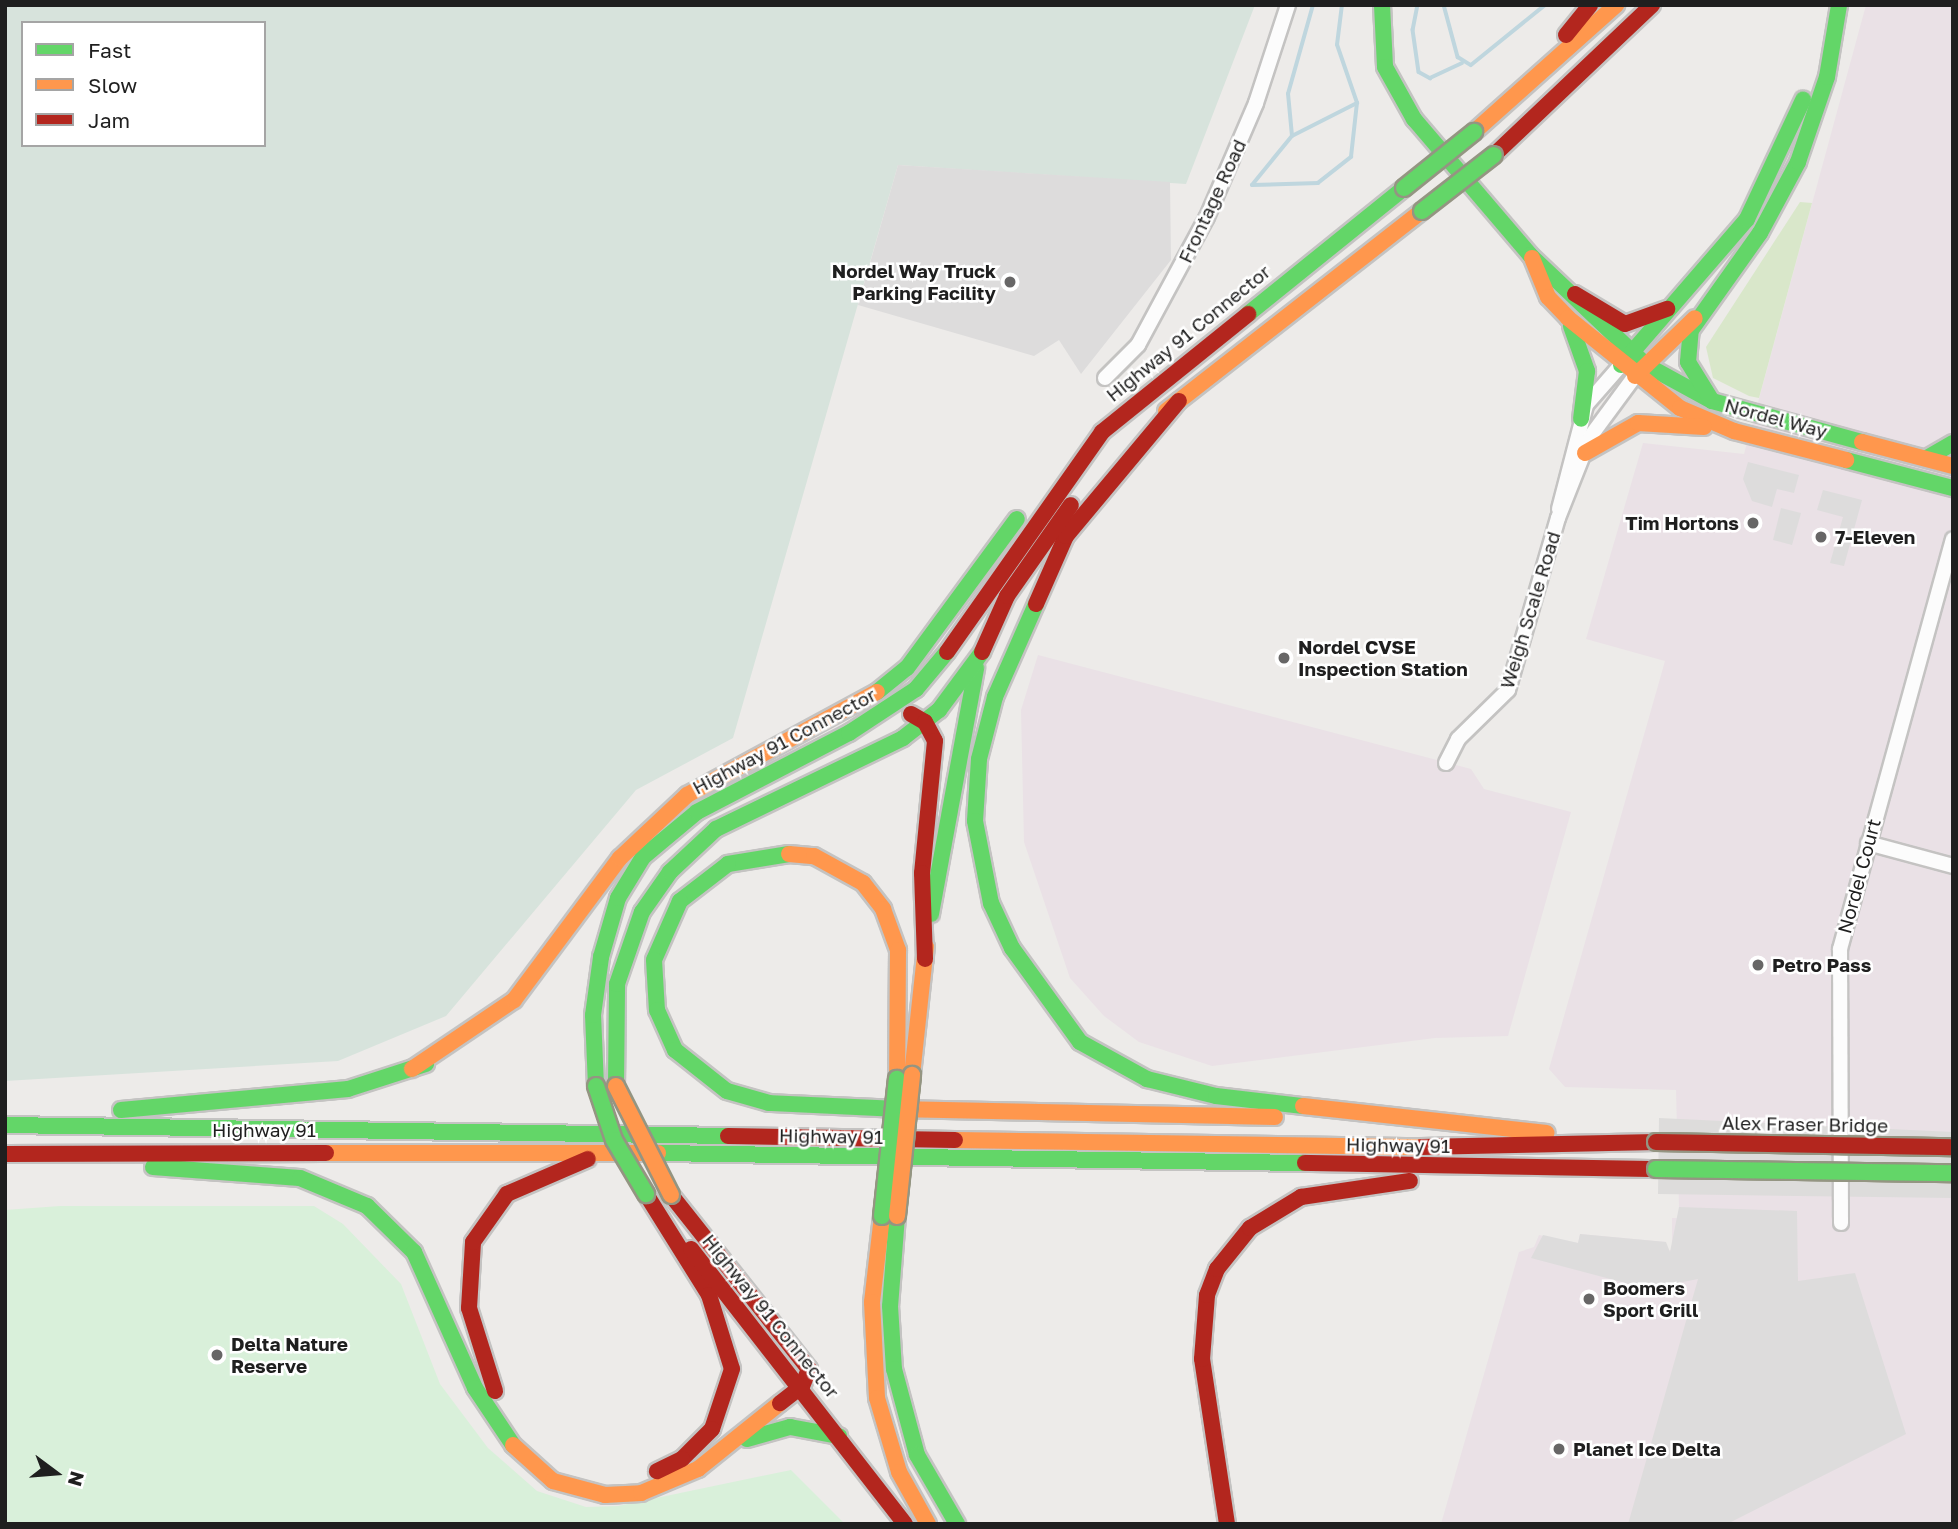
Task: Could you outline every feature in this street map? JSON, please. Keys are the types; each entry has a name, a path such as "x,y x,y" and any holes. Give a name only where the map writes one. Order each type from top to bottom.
{"main road":[{"path":"1474,132 1590,5"},
{"name":"Highway 91 Connector","path":"905,1524 802,1386 646,1194 614,1140 596,1086 596,984 613,912 633,870 697,812 889,710 951,650 1102,432 1193,352 1474,132 1616,5"},
{"path":"957,1524 917,1455 894,1369 890,1306 890,1216 904,1077 959,734 976,666 1007,596 1048,533 1123,445 1493,155 1652,5"},
{"path":"1626,359 1684,299 1733,239 1775,168 1812,72 1825,5"},
{"path":"1640,370 1703,310 1760,233 1798,162 1827,77 1839,5"},
{"name":"Nordel Way","path":"1383,7 1383,59 1402,103 1530,255 1575,294 1626,359"},
{"name":"Nordel Way","path":"1530,255 1548,297 1568,318 1640,370 1680,408 1734,431 1953,488"},
{"path":"1575,294 1608,318 1632,324 1684,299"},
{"path":"1703,310 1688,340 1688,362 1712,401"},
{"path":"1568,318 1587,371 1581,419"},
{"name":"Nordel Way","path":"1640,370 1712,401 1953,466"},
{"path":"1179,401 1066,536 995,697 975,799 977,842 991,904 1059,1021 1104,1060 1176,1088 1402,1121 1656,1143"},
{"path":"1585,453 1638,423 1734,431"},
{"path":"412,1069 514,1000 620,858 687,795 849,710 907,668 1051,474 1073,450 1102,432"},
{"path":"1927,458 1953,443"},
{"path":"5,1164 233,1170 324,1184 384,1218 414,1251 489,1415 538,1471 587,1493 623,1495 677,1480 727,1449 802,1386 809,1369 671,1195 616,1086 613,1008 624,961 642,912 690,848 751,808 925,722 976,666"},
{"path":"889,710 925,722 935,741 922,873 925,959"},
{"path":"904,1077 898,950 883,909 863,883 814,856 771,852 720,869 680,901 654,961 662,1024 699,1074 748,1098 824,1108 1402,1121"},
{"path":"5,1124 319,1093 412,1069 465,1050 519,1012 633,870"},
{"name":"Highway 91","path":"5,1124 1511,1148 1656,1143"},
{"name":"Alex Fraser Bridge","path":"1656,1143 1953,1147"},
{"path":"612,1152 541,1175 507,1194 482,1223 467,1265 475,1341 503,1406 534,1447 589,1477 634,1479 682,1459 712,1429 729,1389 731,1351 723,1325 646,1194"},
{"name":"Highway 91","path":"5,1154 612,1152 1953,1173"},
{"path":"1227,1524 1216,1466 1202,1360 1207,1295 1231,1248 1272,1211 1301,1197 1370,1183 1624,1169"},
{"path":"890,1216 872,1302 877,1398 899,1472 928,1524"},
{"path":"727,1449 779,1428 839,1436"},
{"path":"1212,1524 1209,1486 1216,1466"}],"street":[{"name":"Frontage Road","path":"1105,378 1138,345 1207,217 1252,115 1288,5"},
{"name":"Weigh Scale Road","path":"1558,518 1561,482 1581,419 1626,359"},
{"name":"Weigh Scale Road","path":"1446,762 1458,739 1508,690 1558,518 1596,423 1640,370"},
{"name":"Nordel Court","path":"1841,1223 1840,949 1953,540"},
{"path":"1868,843 1953,866"}],"shaded area":[{"path":"5,5 1255,5 1186,184 898,165 733,738 636,790 446,1016 338,1061 5,1081"},
{"path":"1866,5 1953,5 1953,1524 1441,1524 1519,1252 1534,1247 1539,1235 1578,1243 1580,1234 1666,1242 1666,1252 1672,1249 1672,1218 1679,1218 1676,1090 1565,1087 1549,1069 1665,661 1586,639 1643,443 1744,454"},
{"name":"Nordel Way Truck Parking Facility","path":"898,165 1170,182 1171,260 1081,374 1059,340 1034,356 858,305"},
{"path":"1748,462 1799,475 1794,493 1777,489 1772,507 1752,501 1743,479"},
{"path":"1823,490 1862,500 1844,566 1830,563 1843,517 1817,510"},
{"path":"1781,508 1801,513 1792,545 1773,540"},
{"path":"1038,655 1471,769 1484,789 1571,812 1508,1036 1435,1038 1212,1066 1139,1042 1104,1016 1070,978 1024,842 1021,710"},
{"path":"1679,1207 1797,1211 1798,1281 1855,1273 1906,1434 1727,1524 1628,1524 1698,1279 1648,1289 1531,1258 1543,1235 1578,1243 1580,1234 1666,1242 1670,1252"}],"green space":[{"path":"1800,202 1812,203 1759,398 1749,396 1713,378 1706,347"},
{"name":"Delta Nature Reserve","path":"60,1206 314,1206 343,1224 401,1284 440,1384 488,1448 537,1491 586,1507 618,1506 791,1470 845,1524 5,1524 5,1210"}],"pier":[{"path":"1659,1118 1953,1132 1953,1198 1658,1194"}],"waterway":[{"path":"1292,136 1288,94 1313,5"},
{"path":"1252,185 1318,183 1351,157 1357,103 1337,45 1342,5"},
{"path":"1418,5 1413,30 1419,72 1430,78 1462,63"},
{"path":"1444,5 1458,57 1471,65 1545,5"},
{"path":"1252,185 1292,136 1357,103"}],"traffic: fast":[{"path":"1382,5 1385,67 1414,119 1530,255 1646,365 1712,401 1862,442"},
{"path":"1712,401 1688,362 1691,330 1760,233 1798,162 1827,77 1839,5"},
{"path":"1621,365 1747,219 1803,100"},
{"path":"1404,188 1474,132"},
{"path":"1422,211 1494,155"},
{"path":"1248,314 1404,188"},
{"path":"1571,326 1587,371 1581,419"},
{"path":"1927,458 1953,443"},
{"path":"1846,460 1953,488"},
{"path":"877,692 907,668 1017,519"},
{"path":"1036,604 995,697 979,759 975,821 991,903 1012,948 1080,1042 1147,1079 1216,1096 1303,1106"},
{"path":"596,1086 593,1015 601,957 618,898 643,857 697,812 849,733 916,689 947,652"},
{"path":"616,1086 617,984 642,912 670,872 716,829 903,738 939,710 982,652"},
{"path":"931,914 976,668"},
{"path":"789,854 728,864 680,901 654,960 657,1010 675,1050 727,1091 769,1103 896,1109"},
{"path":"121,1110 348,1089 426,1064"},
{"path":"882,1216 897,1079"},
{"path":"596,1086 614,1140 646,1194"},
{"path":"5,1125 728,1136"},
{"path":"658,1153 1305,1163"},
{"path":"153,1167 300,1178 367,1206 414,1252 475,1388 513,1445"},
{"path":"1656,1169 1953,1173"},
{"path":"897,1216 890,1306 894,1369 917,1455 957,1524"},
{"path":"747,1439 790,1427 839,1436"}],"traffic: slow":[{"path":"1474,132 1616,5"},
{"path":"1166,411 1422,211"},
{"path":"1532,258 1548,297 1568,318 1680,408 1734,431 1846,460"},
{"path":"1635,376 1695,318"},
{"path":"1585,453 1638,423 1704,427"},
{"path":"1862,442 1953,466"},
{"path":"412,1069 514,1000 620,858 687,795 877,692"},
{"path":"789,854 814,856 863,883 883,909 898,950 897,1079"},
{"path":"912,1075 926,947"},
{"path":"897,1216 912,1075"},
{"path":"616,1086 671,1195"},
{"path":"1303,1106 1547,1133"},
{"path":"896,1109 1275,1117"},
{"path":"955,1140 1421,1147"},
{"path":"326,1153 658,1153"},
{"path":"882,1216 872,1302 877,1398 899,1472 928,1524"},
{"path":"513,1445 553,1481 605,1495 641,1493 698,1469 780,1403"}],"traffic: jam":[{"path":"1566,35 1590,5"},
{"path":"1494,155 1652,5"},
{"path":"1575,294 1625,324 1667,309"},
{"path":"947,652 1102,432 1248,314"},
{"path":"1036,604 1066,536 1179,401"},
{"path":"982,652 1007,596 1071,505"},
{"path":"911,714 925,722 935,741 922,873 925,959"},
{"path":"728,1136 955,1140"},
{"path":"1421,1147 1656,1142"},
{"path":"1656,1142 1953,1147"},
{"path":"5,1154 326,1153"},
{"path":"495,1391 469,1308 473,1242 507,1194 588,1159"},
{"path":"1305,1163 1656,1169"},
{"path":"1227,1524 1202,1359 1207,1295 1217,1269 1250,1228 1301,1197 1410,1181"},
{"path":"646,1194 709,1295 732,1369 712,1429 682,1459 657,1471"},
{"path":"671,1195 809,1369 802,1386 780,1403"},
{"path":"691,1249 905,1524"}],"place":[{"name":"Nordel Way Truck Parking Facility","path":"1010,282"},
{"name":"Tim Hortons","path":"1753,523"},
{"name":"7-Eleven","path":"1821,537"},
{"name":"Nordel CVSE Inspection Station","path":"1284,658"},
{"name":"Petro Pass","path":"1758,965"},
{"name":"Boomers Sport Grill","path":"1589,1299"},
{"name":"Delta Nature Reserve","path":"217,1355"},
{"name":"Planet Ice Delta","path":"1559,1449"}]}
